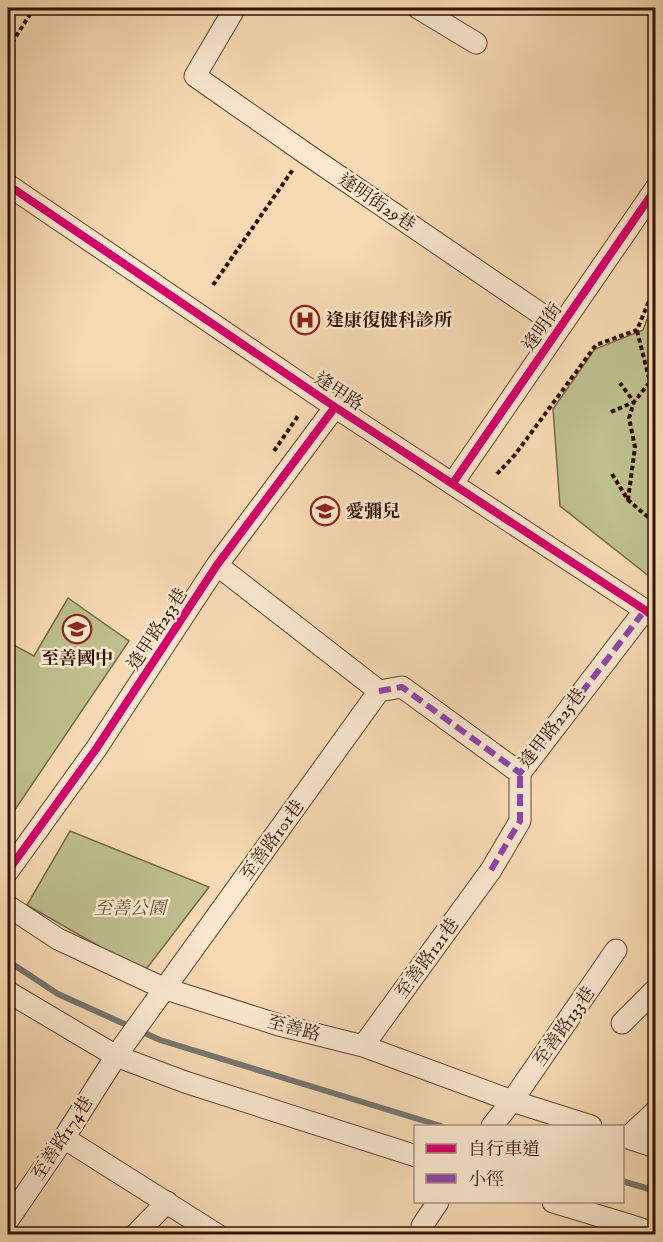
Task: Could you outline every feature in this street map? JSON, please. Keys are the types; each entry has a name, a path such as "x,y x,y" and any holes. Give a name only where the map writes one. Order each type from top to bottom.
{"street":[{"name":"逢明街29巷","path":"235,8 195,76 560,327"},
{"path":"418,8 476,43"},
{"name":"逢甲路","path":"8,185 335,407 650,614"},
{"name":"逢明街","path":"453,483 656,188"},
{"name":"逢甲路253巷","path":"8,871 96,749 217,565 335,407"},
{"path":"217,565 379,691"},
{"name":"逢甲路225巷","path":"379,691 402,687 519,773 630,628 650,614"},
{"name":"至善路101巷","path":"116,1056 379,691"},
{"name":"至善路121巷","path":"363,1046 491,870 520,821 519,773"},
{"name":"至善路","path":"8,906 58,939 164,988 279,1025 363,1046 512,1101 588,1125"},
{"name":"至善路133巷","path":"493,1125 512,1101 616,950"},
{"path":"622,1023 656,989"},
{"path":"8,992 116,1056 185,1082 414,1155"},
{"name":"至善路174巷","path":"8,1221 116,1056"},
{"path":"625,1137 656,1111"},
{"path":"625,1137 656,1147"},
{"path":"64,1138 216,1234"},
{"path":"136,1234 167,1202"},
{"path":"423,1226 437,1203"},
{"path":"556,1203 656,1234"},
{"path":"8,1229 11,1234"}],"path":[{"path":"8,49 34,8"},
{"path":"213,285 305,153"},
{"path":"611,412 634,402 653,382 637,330 656,284"},
{"path":"497,474 514,456 596,345 637,330"},
{"path":"620,383 634,402"},
{"path":"628,500 635,447 629,418 634,402"},
{"path":"612,474 628,500 656,524"}],"green space":[{"path":"655,298 655,581 560,506 553,409 595,349 643,330"},
{"path":"68,598 129,641 8,820 8,642 34,656"},
{"name":"至善公園","path":"70,831 209,887 144,972 27,905"}],"waterway":[{"path":"8,961 58,994 160,1040 438,1125"},
{"path":"624,1182 656,1191"}],"marked path":[{"path":"379,691 402,687 520,773 645,610"},
{"path":"491,870 520,821 520,773"}],"cycle path":[{"path":"8,185 335,407 656,619"},
{"path":"453,483 656,188"},
{"path":"8,871 96,749 217,565 335,407"}],"place":[{"name":"逢康復健科診所","path":"305,320"},
{"name":"愛彌兒","path":"325,511"},
{"name":"至善國中","path":"77,629"}]}
